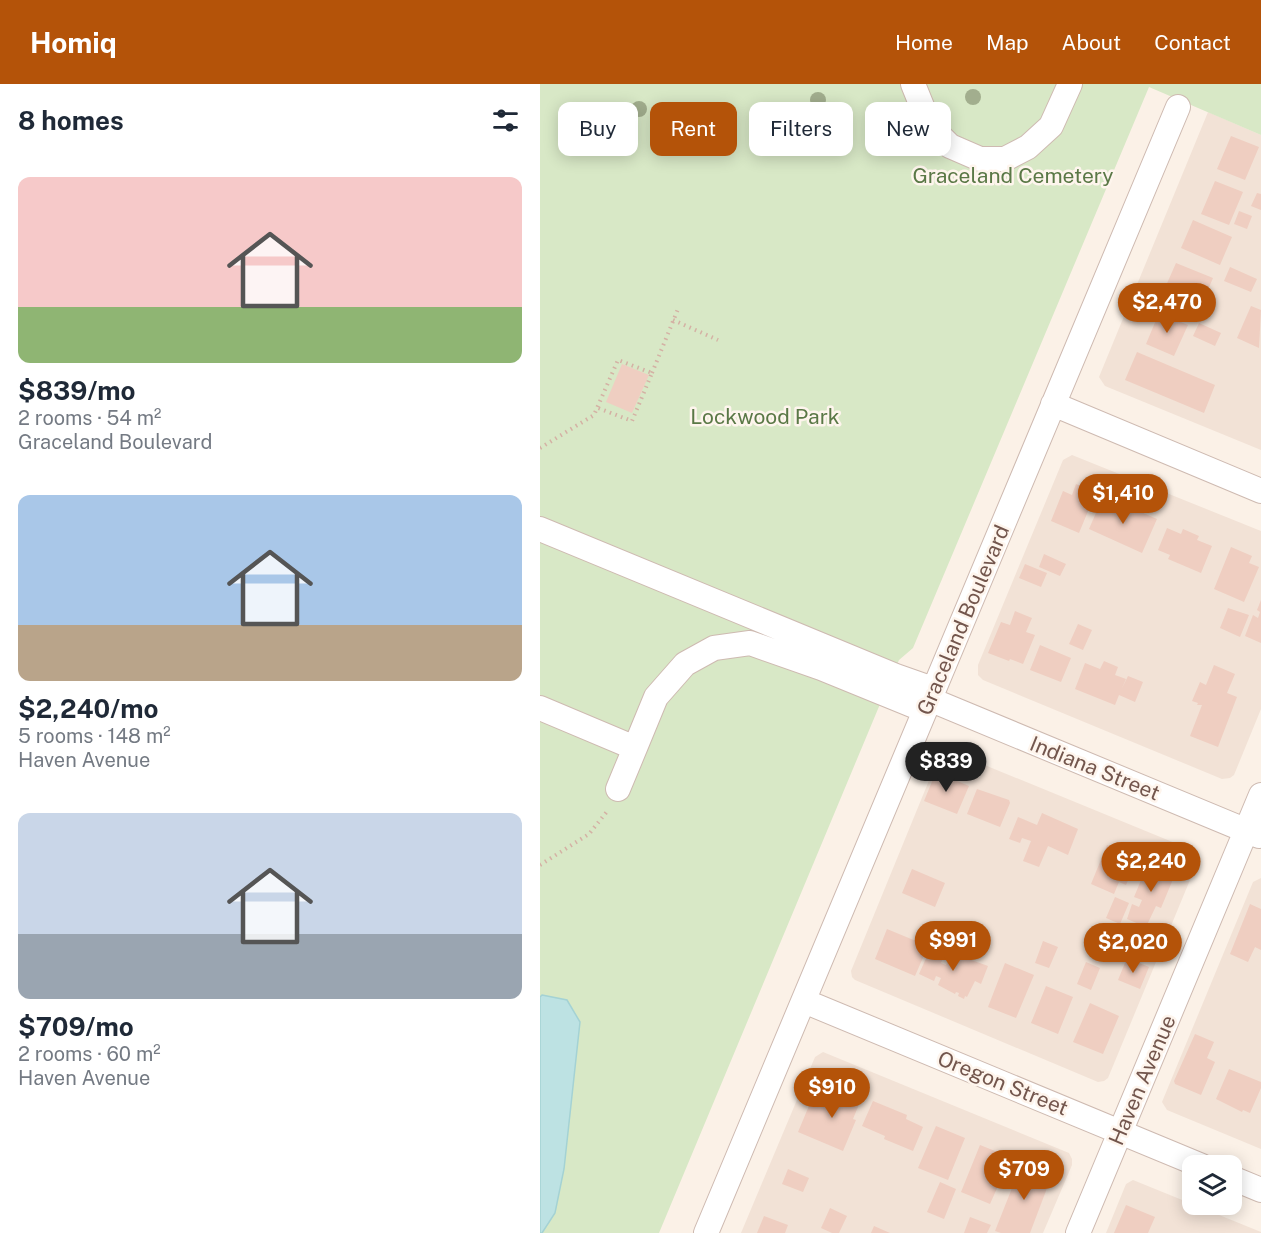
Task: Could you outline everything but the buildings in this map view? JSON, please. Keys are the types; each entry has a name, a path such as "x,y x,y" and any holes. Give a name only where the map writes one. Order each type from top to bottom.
{"street":[{"path":"913,84 930,126 950,146 980,159 1005,159 1028,147 1051,126 1070,84"},
{"name":"Graceland Boulevard","path":"706,1233 1178,106"},
{"path":"1053,404 1261,490"},
{"path":"540,529 896,676 929,699"},
{"path":"618,789 656,697 686,664 714,648 750,644 821,668 929,699"},
{"name":"Indiana Street","path":"929,699 1254,834"},
{"path":"540,708 635,748"},
{"name":"Haven Avenue","path":"1078,1233 1120,1132 1254,834 1261,795"},
{"name":"Oregon Street","path":"804,1001 1182,1158"},
{"path":"1242,1182 1261,1190"}],"path":[{"path":"598,408 632,421 678,309"},
{"path":"674,320 717,340"},
{"path":"540,448 594,415 618,360 652,373"},
{"path":"540,865 589,834 609,809 618,789"}],"shaded area":[{"path":"1208,112 1261,135 1261,450 1105,386 1099,377"},
{"path":"1072,455 1261,531 1261,709 1234,775 1230,778 1222,779 983,680 978,675 978,665 1063,460"},
{"path":"948,750 1192,850 1196,854 1197,863 1108,1078 1104,1081 1098,1082 852,977 851,971 939,756"},
{"path":"1261,878 1261,1149 1167,1110 1162,1102 1253,882"},
{"path":"823,1052 1069,1153 1072,1165 1043,1233 741,1233 815,1057"},
{"path":"1133,1180 1182,1200 1182,1215 1219,1215 1261,1233 1106,1233 1126,1184"}],"green space":[{"name":"Lockwood Park","path":"540,84 1261,84 1261,135 1149,87 913,648 899,660 888,685 659,1233 540,1233"}],"water":[{"path":"542,995 567,1000 580,1022 564,1169 555,1213 540,1233 540,997"}],"park label":[{"name":"Graceland Cemetery","path":"1013,175"}]}
